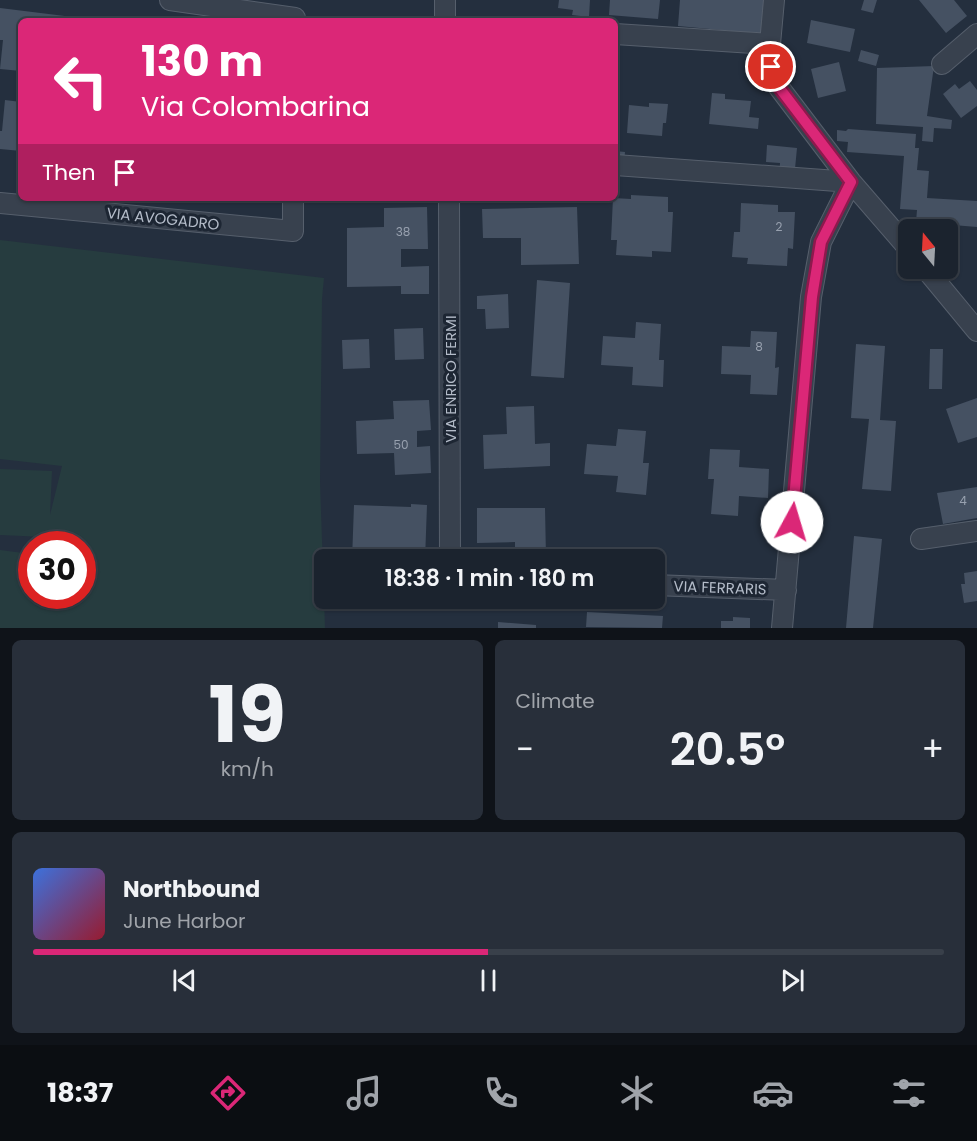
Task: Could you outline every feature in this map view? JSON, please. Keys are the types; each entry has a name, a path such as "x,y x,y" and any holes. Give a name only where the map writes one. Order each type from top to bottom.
{"street":[{"path":"170,0 295,18"},
{"path":"445,0 445,18"},
{"path":"774,0 770,44 771,67 778,86 851,182 898,236"},
{"path":"618,34 770,44"},
{"path":"942,64 977,34"},
{"path":"618,165 851,182"},
{"path":"782,628 812,297 821,242 851,182"},
{"name":"VIA AVOGADRO","path":"0,203 293,231 293,201"},
{"name":"VIA ENRICO FERMI","path":"449,201 450,549"},
{"path":"934,279 977,331"},
{"path":"921,539 977,531"},
{"name":"VIA FERRARIS","path":"665,585 786,590"}],"green space":[{"path":"0,240 324,278 320,482 322,549 314,549 314,609 324,609 325,628 0,628 0,550 18,552 18,609 96,609 96,531 18,531 18,536 0,535 0,469 52,471 50,515 62,466 0,459"}],"building":[{"path":"559,0 590,0 589,17 572,15 573,10 558,8"},
{"path":"610,0 660,0 658,19 609,15"},
{"path":"680,0 766,0 763,34 678,26"},
{"path":"864,0 877,0 873,13 861,10"},
{"path":"919,0 954,0 967,16 946,33"},
{"path":"0,8 81,18 18,18 18,71 0,69 3,40 0,40"},
{"path":"811,20 855,29 850,52 807,43"},
{"path":"861,50 879,55 876,66 858,61"},
{"path":"839,62 846,91 818,98 811,69"},
{"path":"934,66 927,116 952,120 951,129 934,128 933,142 922,141 923,127 876,124 877,68"},
{"path":"970,81 977,90 977,106 961,118 943,94 955,84 959,89"},
{"path":"712,93 725,94 725,99 751,101 749,117 759,118 758,129 709,124"},
{"path":"5,100 18,102 18,151 0,149 0,131 2,131"},
{"path":"649,103 668,104 662,136 627,133 629,105 649,107"},
{"path":"848,129 916,134 915,148 919,148 917,170 929,171 927,198 977,201 977,227 958,225 958,219 916,219 917,210 900,209 904,156 847,152 848,142 837,141 837,130 846,131"},
{"path":"767,145 797,148 794,179 779,178 780,163 766,162"},
{"path":"618,151 625,152 624,163 618,162"},
{"path":"631,195 668,197 668,212 673,212 671,252 652,251 652,257 616,255 617,240 611,240 613,201 618,201 618,198 631,199"},
{"path":"741,203 778,205 778,212 795,212 793,249 788,248 787,266 747,264 748,258 732,257 734,232 740,232"},
{"path":"427,207 428,249 401,249 401,267 429,266 429,294 401,294 401,286 347,287 347,228 384,227 384,208"},
{"path":"577,207 579,264 521,265 521,238 483,238 482,209"},
{"path":"537,280 570,283 564,378 531,376"},
{"path":"508,294 509,328 486,329 485,309 477,309 477,296"},
{"path":"636,322 661,324 659,360 664,360 663,387 632,385 633,367 601,365 603,336 635,338"},
{"path":"423,328 424,359 395,360 394,329"},
{"path":"751,331 777,332 775,368 779,367 777,395 750,394 751,375 721,374 722,346 750,347"},
{"path":"369,339 370,368 343,369 342,340"},
{"path":"856,344 885,346 880,420 896,421 891,491 862,489 869,419 851,418"},
{"path":"930,349 943,349 942,389 929,389"},
{"path":"977,398 977,437 958,443 946,409"},
{"path":"429,400 431,430 417,431 417,447 430,446 431,473 395,475 394,453 357,454 356,421 394,419 393,401"},
{"path":"534,406 535,444 550,443 550,466 484,469 483,435 507,434 506,407"},
{"path":"618,429 646,431 643,463 649,463 646,495 616,492 618,476 584,474 587,444 616,446"},
{"path":"710,449 740,450 739,467 769,469 768,498 739,496 738,516 711,514 714,479 708,479"},
{"path":"977,487 977,518 943,524 937,493"},
{"path":"411,504 427,505 425,549 352,549 354,505 411,507"},
{"path":"477,508 545,508 546,549 515,549 515,542 477,543"},
{"path":"854,536 882,539 873,628 846,628"},
{"path":"977,571 977,601 964,603 961,584 965,584 964,573"},
{"path":"587,612 663,616 662,628 586,627"},
{"path":"733,617 750,618 750,628 721,628 721,621 733,621"},
{"path":"498,622 536,625 536,628 498,628"}],"route":[{"path":"771,67 778,86 851,182 821,242 812,297 792,522"}]}
